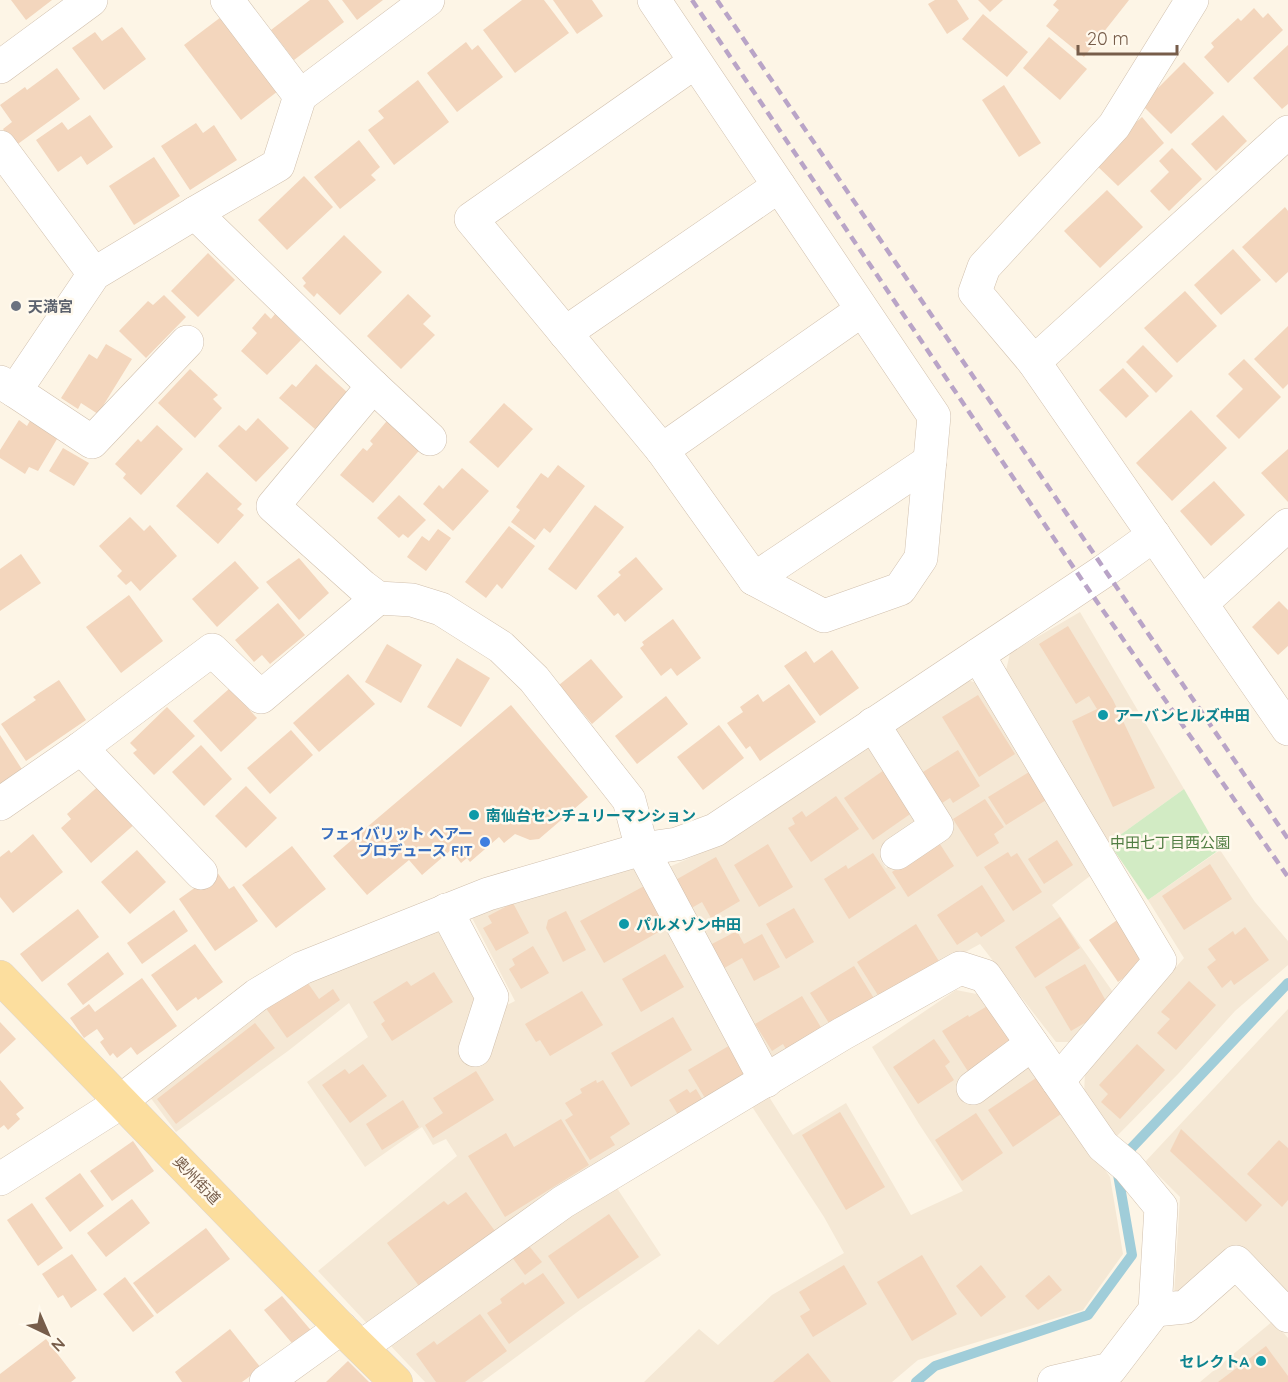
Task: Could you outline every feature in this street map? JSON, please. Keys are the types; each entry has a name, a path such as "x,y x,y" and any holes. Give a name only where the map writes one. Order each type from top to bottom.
{"main road":[{"name":"奥州街道","path":"0,977 396,1382"}],"street":[{"path":"0,67 91,0"},
{"path":"227,0 300,96"},
{"path":"187,342 92,442 8,386 94,274 278,165 300,96 428,0"},
{"path":"654,0 934,416 921,558 900,589 824,616 754,579 662,450 471,219 695,62"},
{"path":"1192,0 1114,126 984,267 975,292 1034,363 1288,729"},
{"path":"1034,363 1288,132"},
{"path":"0,147 94,274"},
{"path":"565,333 779,186"},
{"path":"195,213 430,439"},
{"path":"662,450 862,309"},
{"path":"373,386 273,506 378,598 412,600 441,609 501,647 534,679 629,800 642,849 766,1081"},
{"path":"754,579 930,461"},
{"path":"1202,603 1288,525"},
{"path":"0,1179 109,1110 257,994 302,968 488,894 642,849 676,844 715,830 1104,571 1154,535"},
{"path":"0,804 81,748 212,650 261,697 378,598"},
{"path":"978,655 1160,961 1058,1081"},
{"path":"873,724 937,826 897,853"},
{"path":"81,748 201,873"},
{"path":"446,910 492,997 475,1050"},
{"path":"266,1382 351,1338 563,1202 842,1034 960,968 985,976 1103,1146 1128,1167 1161,1207 1155,1310 1115,1375 1054,1382"},
{"path":"973,1088 1032,1044"},
{"path":"1155,1310 1185,1307 1236,1262 1288,1316"}],"shaded area":[{"path":"1080,612 1184,789 1109,843 1005,675 1010,653"},
{"path":"965,679 982,685 1094,873 1052,905 1115,995 1078,1042 1056,1042 980,944 766,1061 660,871 717,846 764,818 876,739 931,824 880,859 886,868 950,824 892,732"},
{"path":"1220,850 1255,902 1288,941 1288,965 1235,1011 1178,1074 1115,1138 1084,1096 1085,1071 1184,958 1148,900"},
{"path":"640,867 757,1080 375,1332 318,1271 457,1156 446,1139 433,1145 422,1127 365,1167 307,1082 368,1037 349,1003 288,1051 176,1132 150,1097 304,976 435,926 484,1017 515,1001 470,914"},
{"path":"956,990 992,997 1022,1064 1034,1066 1110,1177 1123,1254 1083,1310 918,1360 892,1382 644,1382 699,1329 718,1345 772,1295 844,1253 824,1217 749,1102 766,1092 793,1135 846,1103 911,1215 963,1191 872,1047"},
{"path":"1288,1009 1288,1306 1238,1253 1174,1296 1180,1197 1145,1162"},
{"path":"613,1182 661,1255 580,1310 482,1382 425,1382 389,1344"},
{"path":"1273,1321 1288,1338 1288,1382 1200,1382"}],"green space":[{"name":"中田七丁目西公園","path":"1184,789 1219,850 1148,900 1109,843"}],"building":[{"path":"11,0 52,0 26,20"},
{"path":"310,0 328,0 344,22 294,60 271,30"},
{"path":"342,0 383,0 357,20"},
{"path":"522,0 544,0 569,33 515,73 483,30"},
{"path":"553,0 592,0 603,16 577,34"},
{"path":"935,0 957,0 969,19 947,34 928,4"},
{"path":"978,0 1003,0 990,12"},
{"path":"1057,0 1129,0 1084,57 1046,26 1059,10 1053,5"},
{"path":"1254,8 1263,18 1268,13 1283,30 1228,83 1204,57 1214,47 1211,43 1238,18 1241,21"},
{"path":"983,14 1028,52 1007,77 962,39"},
{"path":"221,17 278,91 241,120 184,45"},
{"path":"122,27 146,59 104,90 72,48 95,32 102,41"},
{"path":"1049,37 1087,69 1060,100 1023,68"},
{"path":"466,42 472,50 478,45 503,77 457,112 427,73"},
{"path":"1288,45 1288,104 1282,109 1253,78"},
{"path":"1184,62 1214,93 1171,134 1141,104 1153,83 1158,88"},
{"path":"57,68 80,99 15,146 3,129 12,122 0,105 25,87 27,90"},
{"path":"418,80 449,122 394,165 368,130 384,118 378,111"},
{"path":"1004,85 1041,143 1019,157 982,100"},
{"path":"90,115 113,147 87,165 81,156 58,172 36,140 62,122 68,130"},
{"path":"1223,115 1247,141 1216,171 1191,144"},
{"path":"1142,117 1164,143 1118,186 1092,161"},
{"path":"196,123 203,133 214,125 237,160 190,190 161,146"},
{"path":"359,140 380,167 371,175 376,180 340,209 314,177"},
{"path":"1172,148 1202,179 1169,211 1150,191 1169,172 1159,161"},
{"path":"154,157 180,196 134,225 109,186"},
{"path":"304,176 333,207 287,250 258,220"},
{"path":"1107,190 1143,227 1100,268 1064,231"},
{"path":"1285,207 1288,211 1288,272 1276,283 1242,247"},
{"path":"344,235 382,272 340,315 317,293 314,297 303,286 306,283 302,278"},
{"path":"1233,249 1261,280 1221,315 1194,285"},
{"path":"208,253 235,280 198,317 171,291"},
{"path":"1185,291 1217,326 1177,363 1144,328"},
{"path":"408,294 431,316 423,324 435,335 401,369 367,336"},
{"path":"164,295 186,317 146,358 119,331 148,301 153,305"},
{"path":"265,313 271,319 275,314 301,340 267,375 241,351 257,333 252,328"},
{"path":"1288,326 1288,384 1283,389 1254,359"},
{"path":"106,344 132,359 98,414 81,403 78,409 61,398 89,354 97,359"},
{"path":"1143,345 1173,376 1156,393 1126,362"},
{"path":"1244,359 1281,397 1239,439 1216,416 1243,389 1228,374"},
{"path":"316,364 348,393 315,429 279,398 292,384 296,387"},
{"path":"1123,368 1149,396 1126,418 1099,390"},
{"path":"190,369 218,395 213,399 222,408 195,438 158,403"},
{"path":"504,403 533,429 498,468 469,442"},
{"path":"1191,410 1227,448 1172,501 1136,463"},
{"path":"391,416 424,445 373,503 340,475 363,448 367,451 373,444 370,441"},
{"path":"32,417 60,434 38,471 29,467 25,474 0,458 0,450 19,420 27,426"},
{"path":"258,418 289,448 256,482 218,446 239,425 246,431"},
{"path":"157,425 183,449 141,495 123,478 126,474 115,464 138,439 141,442"},
{"path":"63,448 89,463 74,486 49,471"},
{"path":"1288,449 1288,502 1261,473"},
{"path":"558,465 585,486 550,533 544,528 535,540 511,522 520,510 516,507 541,473 548,478"},
{"path":"462,468 489,491 453,531 423,504 439,485 443,489"},
{"path":"207,472 242,504 237,509 244,515 218,544 176,506"},
{"path":"1214,481 1245,515 1211,546 1180,511"},
{"path":"399,495 426,520 408,538 403,534 399,538 377,518"},
{"path":"595,505 624,527 576,590 548,569"},
{"path":"130,517 144,531 150,525 177,556 140,591 131,581 126,585 117,576 122,571 99,546"},
{"path":"509,526 535,546 502,589 497,584 486,598 465,582"},
{"path":"438,529 451,538 426,571 407,557 422,536 429,541"},
{"path":"21,554 41,583 0,611 0,569"},
{"path":"636,557 663,589 625,622 618,613 614,616 597,596 621,575 618,572"},
{"path":"299,558 329,593 299,620 266,582"},
{"path":"235,561 259,588 217,627 192,599"},
{"path":"129,595 163,641 121,673 86,627"},
{"path":"1279,601 1288,610 1288,646 1278,655 1252,627"},
{"path":"278,603 305,635 270,664 262,655 254,662 235,640"},
{"path":"673,619 701,658 677,676 671,668 661,676 640,648 644,645 642,642"},
{"name":"アーバンヒルズ中田","path":"1068,626 1113,700 1155,788 1113,807 1072,721 1097,709 1089,696 1076,704 1039,644"},
{"path":"387,644 422,665 401,703 365,682"},
{"path":"832,650 859,688 820,716 784,666 806,651 814,663"},
{"path":"457,658 490,678 461,727 427,707"},
{"path":"591,659 623,697 592,724 559,685"},
{"path":"348,674 375,704 319,752 293,723"},
{"path":"59,680 86,720 26,761 1,724 36,700 33,697"},
{"path":"789,684 816,722 760,761 750,746 746,749 727,723 743,712 740,707 758,694 763,702"},
{"path":"230,688 257,718 221,752 193,721"},
{"path":"978,695 1015,754 979,777 942,717"},
{"path":"666,696 688,724 637,764 615,736"},
{"name":"南仙台センチュリーマンション","path":"511,705 588,797 539,839 530,840 515,834 504,843 499,837 470,862 467,858 461,863 451,850 422,875 409,860 367,895 333,856"},
{"path":"167,707 195,736 154,775 133,753 137,750 130,743"},
{"path":"719,725 744,758 703,790 677,757"},
{"path":"291,730 313,755 270,794 247,768"},
{"path":"0,735 23,771 0,786"},
{"path":"201,745 232,779 204,806 172,772"},
{"path":"958,750 980,786 953,803 950,798 942,803 923,772"},
{"path":"887,768 916,810 873,840 844,798"},
{"path":"1034,769 1051,797 1006,825 988,797"},
{"path":"102,783 137,822 91,863 61,828 71,819 67,814"},
{"path":"246,786 277,818 246,848 215,816"},
{"path":"836,796 859,829 811,862 788,828 795,824 792,818 802,811 806,817"},
{"path":"985,799 1004,827 994,834 999,843 977,857 953,819"},
{"path":"33,834 63,872 13,913 0,897 0,857 9,850 11,853"},
{"path":"1057,840 1073,865 1044,884 1028,859"},
{"path":"938,841 954,866 908,897 892,872"},
{"path":"768,844 793,887 759,907 734,865"},
{"path":"292,846 326,889 276,928 242,885"},
{"path":"137,850 166,882 130,914 101,882"},
{"path":"1008,852 1011,857 1017,853 1042,892 1013,911 984,867"},
{"path":"873,853 896,888 849,919 824,879 846,865 848,869"},
{"path":"716,857 740,901 711,918 702,902 688,910 672,882"},
{"path":"1210,864 1232,899 1184,930 1162,896"},
{"path":"217,872 229,889 234,886 258,921 215,951 179,899"},
{"name":"パルメゾン中田","path":"646,885 669,926 604,963 580,921"},
{"path":"982,885 1005,921 981,937 977,932 957,945 937,915"},
{"path":"513,903 529,933 496,951 483,928 492,923 488,916"},
{"path":"794,908 814,942 786,959 766,924"},
{"path":"78,909 99,937 42,982 20,954"},
{"path":"174,910 188,931 142,964 127,943"},
{"path":"566,911 586,950 563,962 546,928 548,920"},
{"path":"1060,917 1080,948 1035,978 1015,947"},
{"path":"1120,918 1149,960 1118,982 1089,940"},
{"path":"916,924 940,963 881,1000 857,962"},
{"path":"1245,927 1269,960 1234,985 1231,980 1222,988 1207,967 1216,960 1208,949 1233,931 1235,935"},
{"path":"737,931 744,944 762,934 780,967 754,981 742,958 719,971 706,947"},
{"path":"195,944 223,982 198,1000 196,997 177,1011 151,975"},
{"path":"533,946 549,973 521,989 509,969 515,965 512,959"},
{"path":"108,952 124,974 83,1005 67,984"},
{"path":"665,954 684,987 641,1012 622,979"},
{"path":"1085,964 1110,1008 1071,1031 1045,987"},
{"path":"854,966 875,1000 832,1028 810,993"},
{"path":"434,972 453,1002 392,1041 381,1024 385,1021 373,1002 407,981 411,986"},
{"path":"142,978 177,1026 137,1055 131,1047 117,1058 113,1053 110,1056 100,1042 104,1039 97,1029 84,1038 70,1018 89,1004 95,1012"},
{"path":"305,979 319,999 333,989 340,1000 287,1038 265,1007"},
{"path":"1189,981 1216,1005 1176,1050 1157,1033 1170,1019 1161,1012"},
{"path":"582,991 603,1025 550,1056 540,1040 536,1042 525,1024"},
{"path":"802,996 822,1029 787,1051 783,1044 772,1051 755,1024"},
{"path":"989,1005 1014,1043 969,1073 942,1031"},
{"path":"673,1017 692,1050 631,1087 611,1053"},
{"path":"0,1022 16,1039 0,1054"},
{"path":"255,1023 275,1048 176,1124 157,1099"},
{"path":"934,1039 950,1062 945,1066 954,1080 918,1104 893,1067"},
{"path":"732,1044 751,1077 708,1103 688,1070"},
{"path":"1137,1044 1165,1070 1120,1119 1101,1102 1108,1094 1099,1085"},
{"path":"363,1064 387,1096 350,1123 322,1085 345,1069 349,1074"},
{"path":"476,1071 494,1100 433,1138 425,1125 443,1113 433,1098"},
{"path":"1036,1078 1061,1114 1013,1147 988,1110"},
{"path":"0,1080 24,1108 16,1114 20,1119 8,1130 4,1125 0,1128"},
{"path":"596,1080 597,1083 603,1080 630,1124 610,1137 615,1145 590,1160 565,1120 573,1115 565,1103 582,1093 580,1089"},
{"path":"687,1089 690,1093 696,1089 705,1104 680,1118 669,1100"},
{"path":"403,1100 419,1127 382,1150 366,1124"},
{"path":"840,1112 885,1187 846,1210 802,1135"},
{"path":"976,1113 1003,1153 962,1181 935,1140"},
{"path":"561,1119 589,1165 505,1217 468,1156 506,1133 514,1147"},
{"path":"1181,1129 1262,1205 1246,1222 1170,1151"},
{"path":"1279,1140 1288,1148 1288,1200 1282,1207 1247,1174"},
{"path":"133,1141 154,1171 112,1201 90,1171"},
{"path":"80,1173 104,1206 70,1232 45,1198"},
{"path":"466,1192 498,1235 422,1290 387,1243 444,1201 448,1205"},
{"path":"132,1199 150,1223 106,1257 87,1233"},
{"path":"32,1203 63,1248 38,1266 7,1220"},
{"path":"609,1214 639,1257 578,1299 548,1256"},
{"path":"206,1228 230,1259 157,1314 133,1283"},
{"path":"525,1241 542,1262 525,1275 509,1253"},
{"path":"72,1254 97,1290 71,1308 63,1295 58,1298 42,1274"},
{"path":"922,1255 957,1314 912,1341 877,1282"},
{"path":"844,1265 867,1304 813,1337 800,1316 810,1310 799,1292"},
{"path":"981,1265 1006,1297 981,1317 956,1286"},
{"path":"543,1273 565,1303 509,1344 487,1313 502,1303 500,1299 523,1282 525,1285"},
{"path":"1049,1275 1062,1290 1038,1310 1025,1296"},
{"path":"125,1277 154,1316 133,1332 103,1294"},
{"path":"282,1296 314,1334 296,1348 264,1310"},
{"path":"480,1314 507,1351 465,1382 436,1382 416,1354 434,1341 437,1345"},
{"path":"230,1329 261,1368 242,1382 182,1382 175,1372"},
{"path":"46,1339 76,1378 71,1382 0,1382 0,1374"},
{"name":"セレクトA","path":"1266,1346 1288,1376 1288,1382 1218,1382"},
{"path":"808,1353 831,1382 773,1382"},
{"path":"348,1361 369,1382 326,1382"}],"waterway":[{"path":"1123,1157 1288,983"},
{"path":"916,1382 935,1366 1088,1315 1132,1255 1117,1169"}],"railway":[{"path":"692,0 1084,583 1288,877"},
{"path":"717,0 1288,839"}],"place":[{"name":"天満宮","path":"16,306"},
{"name":"アーバンヒルズ中田","path":"1103,715"},
{"name":"南仙台センチュリーマンション","path":"474,815"},
{"name":"フェイバリット ヘアー プロデュース FIT","path":"485,842"},
{"name":"パルメゾン中田","path":"624,924"},
{"name":"セレクトA","path":"1261,1361"}]}
